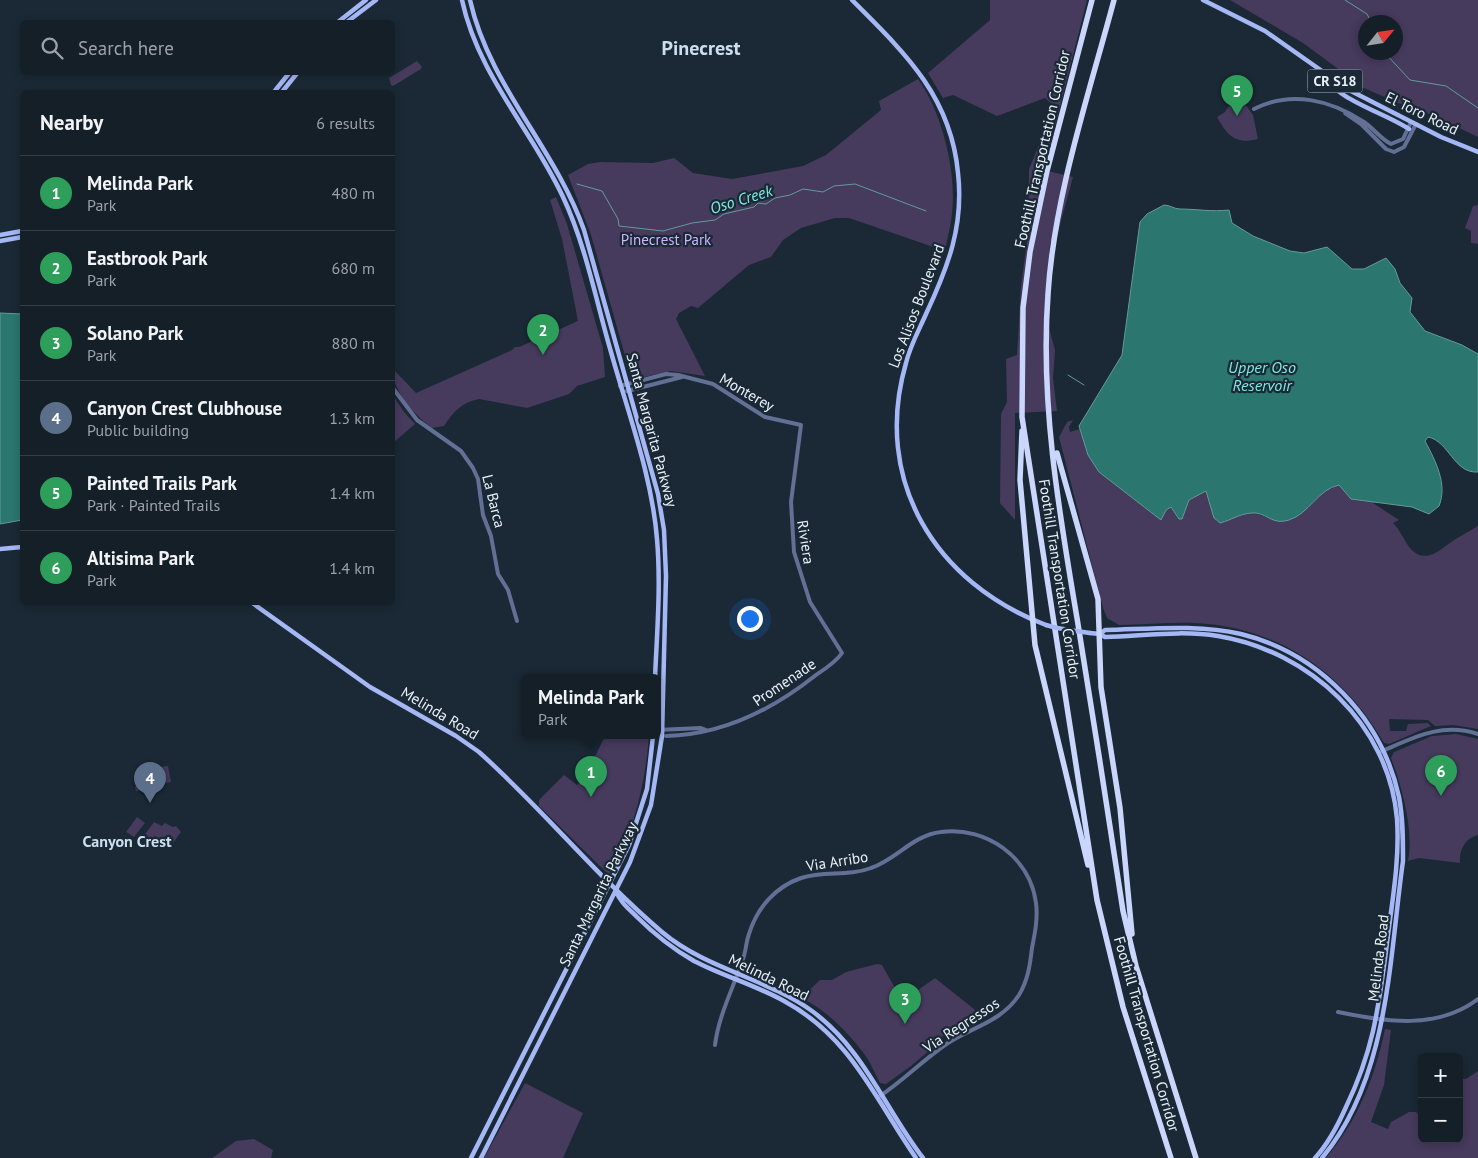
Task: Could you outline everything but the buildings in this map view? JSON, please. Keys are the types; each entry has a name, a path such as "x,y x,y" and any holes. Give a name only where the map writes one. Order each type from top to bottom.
{"highway":[{"name":"Foothill Transportation Corridor","path":"1092,0 1034,227 1025,287 1022,331 1022,417 1097,900 1123,1008 1171,1158"},
{"name":"Foothill Transportation Corridor","path":"1114,0 1068,176 1056,230 1048,294 1046,355 1049,411 1064,538 1123,912 1136,966 1196,1158"},
{"path":"1022,417 1020,480 1031,620 1035,645 1097,900"},
{"path":"1052,434 1094,586 1100,634 1101,687 1120,808 1136,966"}],"main road":[{"path":"341,20 366,0"},
{"path":"350,20 376,0"},
{"name":"Santa Margarita Parkway","path":"462,0 470,30 486,68 549,170 571,216 622,392 648,484 656,528 658,563 655,674"},
{"name":"Santa Margarita Parkway","path":"470,0 479,30 492,61 556,168 574,204 630,390 658,494 664,530 666,576 661,686"},
{"name":"Los Alisos Boulevard","path":"852,0 908,57 926,80 941,108 948,127 958,172 960,205 949,262 909,352 900,385 897,433 903,473 920,520 948,561 983,593 1031,620 1046,625 1100,634 1105,637 1211,635 1257,645 1278,654 1308,671 1337,694 1355,715 1377,753"},
{"name":"El Toro Road","path":"1203,0 1265,31 1350,90 1414,123 1478,152"},
{"path":"1322,72 1327,82 1408,129"},
{"path":"276,90 288,75"},
{"path":"284,90 296,75"},
{"path":"0,235 20,230"},
{"path":"0,241 20,237"},
{"path":"0,549 20,547"},
{"name":"Melinda Road","path":"255,605 370,687 470,745 493,765 616,891 677,943 783,1000 823,1027 854,1060 923,1158"},
{"name":"Los Alisos Boulevard","path":"1100,634 1105,630 1185,628 1217,630 1241,634 1275,645 1306,662 1345,694 1364,718 1383,751"},
{"name":"Santa Margarita Parkway","path":"481,1158 637,846 648,815 657,776 664,736 661,732"},
{"name":"Santa Margarita Parkway","path":"471,1158 629,846 641,814 649,781 653,739"},
{"name":"Melinda Road","path":"1322,1158 1340,1133 1365,1078 1380,1018 1403,861 1404,837 1398,792 1383,751"},
{"name":"Melinda Road","path":"1315,1158 1337,1126 1359,1081 1380,1018 1398,847 1395,807 1388,780 1377,753"},
{"name":"Melinda Road","path":"880,1096 916,1158"}],"street":[{"path":"1254,109 1275,100 1300,98 1314,100 1363,121 1392,144 1403,139 1408,129 1414,123"},
{"path":"1343,111 1361,124 1386,149 1394,152 1404,147 1414,123"},
{"name":"Monterey","path":"620,386 666,374 678,375 713,384 765,417 801,425"},
{"path":"666,374 667,381"},
{"name":"Monterey","path":"622,392 682,377"},
{"name":"La Barca","path":"395,391 417,420 461,452 474,468 478,479 483,515 491,536 498,574 508,590 518,621"},
{"name":"Riviera","path":"801,425 791,502 794,552 810,602 842,653"},
{"name":"Promenade","path":"661,730 706,730 736,723 770,708 798,690 842,653"},
{"path":"688,729 688,735"},
{"name":"Promenade","path":"664,736 699,734 706,730"},
{"path":"1377,753 1430,731 1460,730 1478,734"},
{"name":"Via Arribo","path":"715,1045 722,1011 736,976 752,924 762,907 779,890 793,881 812,875 850,873 873,868 907,845 929,834 962,832 974,833 994,842 1016,859 1028,877 1034,893"},
{"name":"Via Regressos","path":"880,1096 905,1079 948,1043 1000,1016 1017,998 1029,974 1036,917 1034,893"},
{"path":"1338,1012 1408,1022 1439,1019 1461,1010 1478,999"}],"green space":[{"path":"990,0 1087,0 1044,170 1073,177 1058,232 1050,243 1049,254 1051,289 1049,328 1055,350 1053,378 1057,411 1015,413 1015,520 1000,503 1001,414 1007,402 1006,359 1017,355 1021,286 1028,234 1029,169 1055,107 1045,98 997,116 953,95 943,98 928,73 990,20"},
{"path":"1230,0 1478,0 1478,137 1419,109 1398,103 1364,88 1303,43"},
{"path":"417,61 422,67 393,86 389,78"},
{"name":"Pinecrest Park","path":"918,79 927,93 941,125 950,161 953,197 945,251 849,218 835,218 801,228 783,240 771,257 749,265 698,308 691,306 679,313 676,319 705,376 671,371 635,379 631,377 591,235 568,175 588,164 600,162 653,163 674,158 693,173 732,179 803,166 826,155 881,110 879,101"},
{"path":"1237,93 1253,115 1258,139 1243,141 1233,137 1224,129 1217,117 1225,112"},
{"path":"556,197 567,224 603,348 605,377 577,386 569,394 527,408 479,399 473,400 458,408 444,426 432,428 412,410 400,394 395,382 395,371 416,393 515,347 519,347 578,321 562,239 550,200"},
{"path":"1478,205 1478,244 1471,243 1471,231 1465,228 1473,206"},
{"path":"395,398 404,412 415,424 395,441"},
{"path":"1073,420 1069,427 1070,432 1080,429 1088,455 1099,472 1161,520 1166,510 1171,507 1179,519 1182,519 1189,500 1205,491 1209,493 1216,521 1227,520 1244,513 1256,514 1277,521 1289,520 1296,517 1325,491 1339,485 1351,499 1378,502 1373,503 1399,520 1393,523 1411,549 1422,556 1428,556 1439,551 1478,526 1478,729 1453,725 1435,726 1428,720 1389,719 1390,731 1406,731 1408,724 1428,723 1431,726 1389,744 1384,743 1368,718 1349,695 1328,675 1305,658 1280,644 1254,633 1225,626 1195,623 1119,625 1107,618 1059,437 1067,422"},
{"path":"1456,734 1478,739 1478,835 1464,845 1460,863 1419,858 1408,861 1409,836 1406,809 1391,758 1394,752 1432,736"},
{"path":"604,739 649,739 645,773 637,808 625,842 609,875 539,806 539,800 564,775 577,785 587,773"},
{"path":"168,766 171,782 165,783 164,779 162,779 161,767"},
{"path":"147,776 154,780 136,791 135,787"},
{"path":"137,817 145,823 134,837 126,832"},
{"path":"154,822 162,826 165,823 173,827 176,826 181,832 172,844 165,839 161,841 155,836 150,840 145,834"},
{"path":"877,964 882,965 895,988 907,994 918,990 935,978 974,1009 982,1020 949,1036 944,1035 938,1043 911,1066 886,1084 880,1083 867,1058 844,1030 819,1008 801,998 820,980 832,980 846,972"},
{"path":"1385,1029 1391,1030 1384,1085 1371,1122 1388,1129 1391,1122 1409,1112 1416,1112 1418,1115 1418,1143 1463,1143 1463,1079 1478,1071 1478,1158 1326,1158 1347,1129 1364,1097"},
{"path":"525,1083 583,1113 563,1158 484,1158"},
{"path":"254,1139 273,1150 271,1158 212,1158 236,1141"}],"water":[{"name":"Upper Oso Reservoir","path":"1164,205 1180,209 1229,210 1232,223 1253,236 1290,251 1304,253 1327,247 1352,269 1364,269 1386,258 1395,269 1400,283 1412,298 1410,312 1425,331 1462,345 1478,354 1478,472 1463,468 1441,444 1428,437 1425,441 1439,472 1442,489 1439,506 1429,514 1412,507 1351,499 1339,485 1325,491 1302,513 1289,520 1279,521 1260,514 1251,513 1220,523 1214,518 1206,491 1189,500 1182,519 1179,519 1171,507 1166,510 1161,520 1099,472 1088,455 1079,426 1122,355 1140,222 1147,214"},
{"path":"0,313 20,314 20,520 0,524"}],"waterway":[{"path":"1345,0 1368,15"},
{"path":"1391,60 1410,80 1446,86 1478,108"},
{"name":"Oso Creek","path":"577,184 602,191 618,219 619,226 663,231 692,223 715,220 724,214 754,207 758,203 766,204 775,198 790,195 803,189 823,192 834,186 855,184 926,211"},
{"name":"Oso Creek","path":"1068,375 1084,385"}],"place":[{"name":"Painted Trails Park","path":"1237,116"},
{"name":"Eastbrook Park","path":"543,355"},
{"name":"Altisima Park","path":"1441,796"},
{"name":"Melinda Park","path":"591,797"},
{"name":"Canyon Crest Clubhouse","path":"150,803"},
{"name":"Solano Park","path":"905,1024"}],"district":[{"name":"Pinecrest","path":"701,48"},
{"name":"Canyon Crest","path":"127,841"}]}
